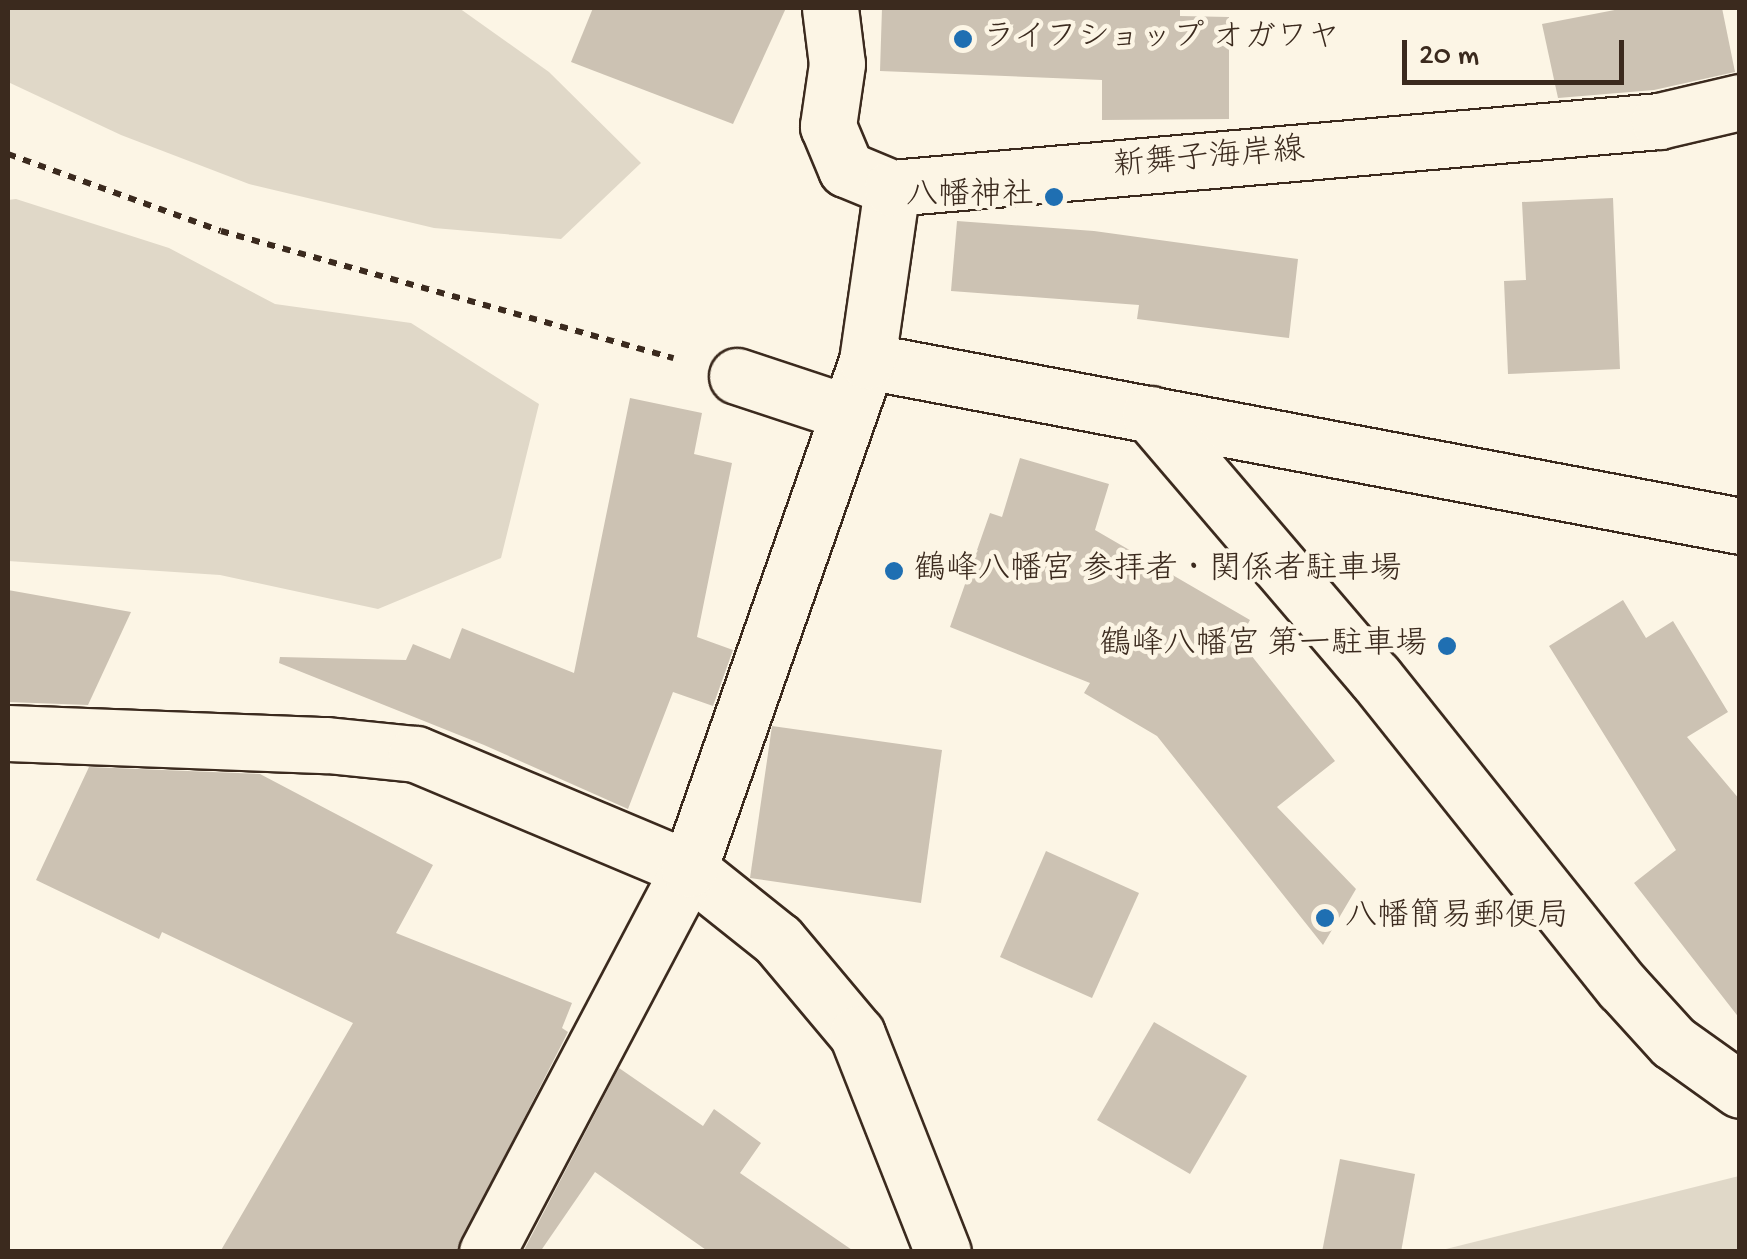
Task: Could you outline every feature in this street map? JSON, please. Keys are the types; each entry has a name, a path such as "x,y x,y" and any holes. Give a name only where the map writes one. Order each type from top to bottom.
{"street":[{"name":"新舞子海岸線","path":"830,8 837,64 828,126 846,169 892,188 1658,122 1740,102"},
{"path":"487,1252 689,869 867,361 892,188"},
{"path":"867,361 1740,526"},
{"path":"737,376 846,412"},
{"path":"1150,414 1375,677 1622,986 1673,1042 1740,1090"},
{"path":"8,733 327,745 416,754 689,869 778,940 857,1034 943,1252"}],"path":[{"path":"8,154 221,232 737,376"}],"shaded area":[{"path":"8,8 459,8 549,72 641,163 561,239 434,228 249,184 121,135 8,82"},
{"path":"16,199 169,248 275,304 411,323 539,404 501,558 378,609 220,575 8,561 8,200"},
{"path":"1739,1176 1739,1251 1440,1251 1442,1250"}],"building":[{"path":"593,8 786,8 733,124 571,62"},
{"path":"882,8 1180,8 1180,16 1229,17 1229,119 1102,120 1102,80 880,71"},
{"path":"1625,8 1722,8 1735,72 1654,90 1558,98 1542,24"},
{"path":"1613,198 1620,369 1508,374 1504,281 1526,280 1522,202"},
{"path":"957,221 1094,231 1298,259 1289,338 1137,319 1139,305 951,291"},
{"path":"630,398 702,413 694,454 732,463 697,637 733,650 713,706 673,692 628,809 484,745 279,663 280,657 406,660 413,644 450,659 462,628 574,673"},
{"path":"1020,458 1109,484 1095,530 1250,620 1239,640 1335,761 1277,807 1356,889 1323,945 1157,736 1084,693 1090,683 950,627 990,513 1002,517"},
{"path":"8,590 131,612 88,705 8,702"},
{"path":"1623,600 1646,638 1673,621 1728,712 1687,737 1740,800 1740,1019 1634,883 1676,850 1549,646"},
{"path":"772,726 942,750 921,903 750,878"},
{"path":"89,767 260,774 433,865 396,933 572,1003 562,1028 568,1032 456,1252 220,1252 353,1023 162,932 159,939 36,880"},
{"path":"1046,851 1139,893 1092,998 1000,957"},
{"path":"1154,1022 1247,1076 1190,1174 1097,1120"},
{"path":"619,1068 703,1126 714,1109 761,1143 740,1173 855,1252 709,1252 595,1172 540,1252 523,1252"},
{"path":"1340,1159 1415,1174 1401,1252 1322,1252"}],"place":[{"name":"ライフショップ オガワヤ","path":"963,39"},
{"name":"八幡神社","path":"1054,197"},
{"name":"鶴峰八幡宮 参拝者・関係者駐車場","path":"894,571"},
{"name":"鶴峰八幡宮 第一駐車場","path":"1447,646"},
{"name":"八幡簡易郵便局","path":"1325,918"}]}
